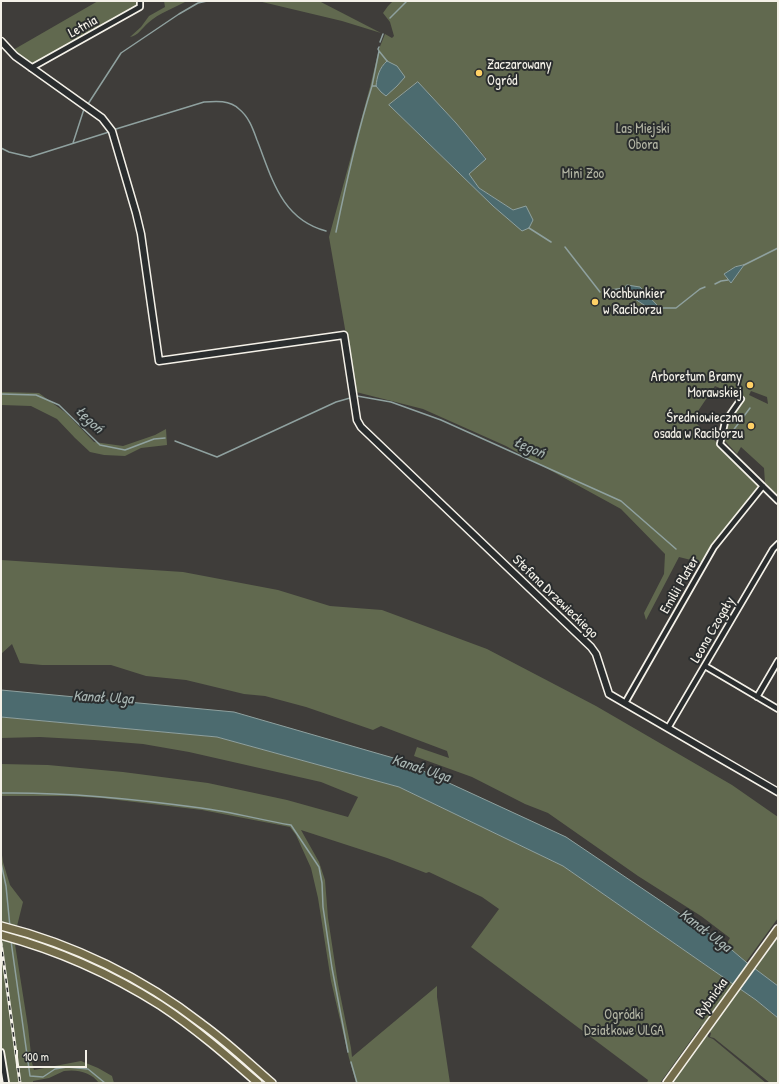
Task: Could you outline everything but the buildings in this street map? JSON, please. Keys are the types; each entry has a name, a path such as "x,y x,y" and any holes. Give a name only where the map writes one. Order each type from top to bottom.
{"main road":[{"path":"1,926 35,936 90,957 118,970 164,997 214,1033 272,1083"},
{"name":"Rybnicka","path":"667,1083 778,929"},
{"path":"1,935 88,966 120,982 154,1002 205,1038 258,1083"}],"street":[{"name":"Letnia","path":"31,68 140,6 140,1"},
{"path":"1,41 15,56 31,68"},
{"name":"Stefana Drzewieckiego","path":"31,68 102,118 112,131 141,234 159,361 344,335 357,420 361,427 591,647 596,654 609,694 778,792"},
{"path":"741,399 725,422 720,444 778,501"},
{"name":"Emilii Plater","path":"625,703 714,547 763,486"},
{"name":"Leona Czogały","path":"668,728 778,544"},
{"path":"757,697 778,661"},
{"path":"705,666 778,709"},
{"path":"1,1052 6,1083"}],"green space":[{"path":"98,1 137,1 136,6 32,65 13,50"},
{"path":"164,1 187,1 157,16 138,33 130,37 141,27 149,16 165,7"},
{"path":"258,1 319,1 381,33 342,21"},
{"name":"Las Miejski Obora","path":"393,1 778,1 778,496 765,483 764,468 741,447 737,454 725,441 728,424 731,424 731,420 745,399 715,386 696,414 698,416 697,424 762,485 703,563 679,557 646,620 644,613 664,574 665,554 621,509 506,446 423,409 356,392 329,237 379,49 385,34 392,38 394,36 390,22 383,13","holes":["418,82 486,158 469,174 479,188 513,210 505,216 493,206 389,105","744,265 731,283 724,274 735,267","640,287 653,311 623,292","751,391 767,397 768,404 749,395"]},
{"path":"1,392 39,393 66,413 94,442 123,446 155,435 166,429 167,445 141,448 125,456 104,455 90,452 57,419 31,406 1,405"},
{"path":"1,560 183,572 278,590 330,606 382,610 487,649 596,706 732,785 778,817 778,918 746,962 726,945 730,938 701,916 638,876 548,813 525,804 472,777 414,756 417,747 449,758 447,751 381,726 373,730 306,707 265,696 244,694 186,680 146,676 111,665 42,665 20,663 12,644 1,654"},
{"name":"Ogródki Działkowe ULGA","path":"1,717 217,737 399,787 563,866 756,1000 778,1018 778,1083 770,1083 714,1038 710,1037 711,1033 701,1026 660,1083 647,1083 648,1080 471,947 499,909 482,897 429,872 426,873 387,858 301,830 319,862 325,880 328,918 338,984 352,1057 437,986 437,997 450,1083 356,1083 331,981 318,898 311,868 296,835 290,827 202,810 101,798 68,796 1,796 1,764 48,765 123,772 208,783 287,800 348,817 358,797 321,782 189,752 143,744 40,737 1,738"},
{"path":"1,848 3,862 10,885 23,902 14,938 34,1070 81,1061 112,1076 114,1083 99,1083 92,1076 74,1070 64,1071 49,1078 33,1081 33,1083 1,1083"},
{"path":"778,936 778,986 755,969"},
{"path":"706,1034 708,1037 713,1039 766,1083 672,1083"}],"water":[{"path":"387,61 397,66 405,77 386,96 376,86 379,73"},
{"path":"418,82 456,123 486,159 469,174 479,188 513,210 526,206 533,220 529,228 522,231 493,206 389,105"},
{"path":"744,265 731,283 724,274 735,267"},
{"path":"627,285 640,287 657,305 653,311 623,291"},
{"name":"Kanał Ulga","path":"1,690 234,712 397,759 566,837 726,945 778,986 778,1018 756,1000 563,866 399,787 217,737 1,717"}],"waterway":[{"path":"88,104 121,53 179,14 198,3 207,1"},
{"path":"390,18 407,1"},
{"path":"380,42 383,34"},
{"path":"372,86 379,47"},
{"path":"379,51 387,61"},
{"path":"336,232 361,122 372,86 376,86"},
{"path":"116,129 204,102 218,101 231,104 242,112 250,123 268,169 280,195 288,207 298,217 311,225 326,231"},
{"path":"73,143 84,109"},
{"path":"1,148 9,152 30,157 109,132"},
{"path":"529,228 551,242"},
{"path":"565,247 600,292"},
{"path":"744,265 778,248"},
{"path":"715,284 728,280"},
{"path":"655,308 676,308 700,289 705,287"},
{"path":"603,291 625,288"},
{"name":"Łęgoń","path":"1,394 36,395 59,405 100,445 125,450 154,439 165,438"},
{"name":"Łęgoń","path":"357,396 391,402 441,420 621,501 676,549"},
{"name":"Łęgoń","path":"175,441 217,457 336,402 350,398"},
{"path":"732,432 750,408"},
{"path":"1,793 77,795 152,802 213,810 291,825 319,867 332,968 348,1052"},
{"path":"1,863 6,886 10,927"},
{"path":"11,941 30,1076 43,1077 55,1069 67,1067 78,1068 88,1069 105,1083"},
{"path":"351,1062 357,1083"}],"railway":[{"path":"1,943 20,1083"}],"place":[{"name":"Zaczarowany Ogród","path":"479,73"},
{"name":"Kochbunkier w Raciborzu","path":"595,302"},
{"name":"Arboretum Bramy Morawskiej","path":"750,385"},
{"name":"Średniowieczna osada w Raciborzu","path":"751,426"}],"park label":[{"name":"Mini Zoo","path":"583,174"}]}
